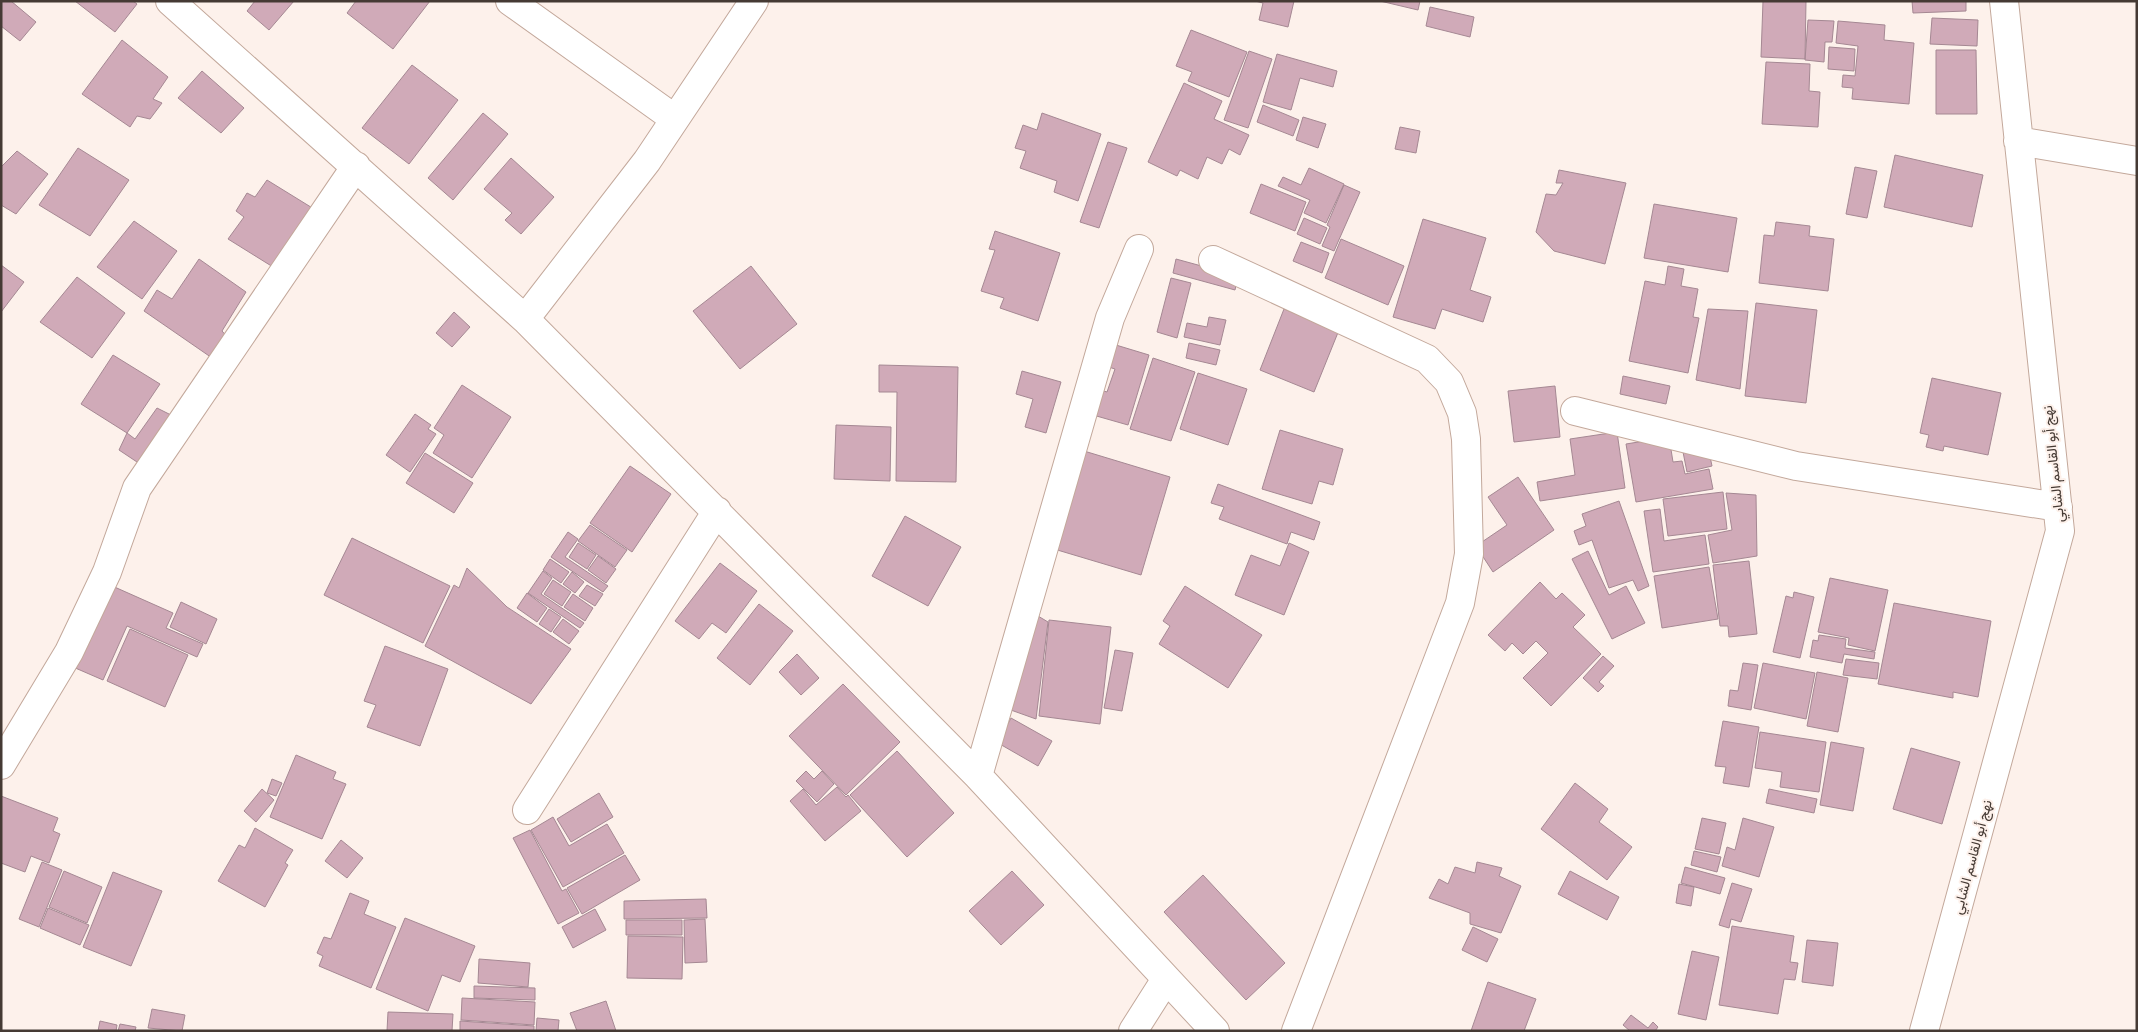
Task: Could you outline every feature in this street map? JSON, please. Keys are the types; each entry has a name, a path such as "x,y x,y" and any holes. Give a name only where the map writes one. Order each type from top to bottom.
{"street":[{"path":"170,1 525,319 978,776 1215,1031"},
{"path":"510,1 675,119"},
{"path":"525,319 647,161 754,1"},
{"name":"نهج أبو القاسم الشابي","path":"1930,1029 2060,531 2004,1"},
{"path":"2018,141 2137,161"},
{"path":"1,765 70,652 107,572 138,488 356,166"},
{"path":"978,776 1110,318 1139,249"},
{"path":"1213,260 1427,359 1449,382 1462,412 1466,439 1469,554 1460,603 1296,1031"},
{"path":"1574,411 1796,466 2058,507"},
{"path":"527,810 717,511"},
{"path":"1133,1031 1166,979"}],"building":[{"path":"1,1 11,1 36,22 20,41 1,26"},
{"path":"75,1 133,1 137,4 115,32"},
{"path":"255,1 294,1 269,30 247,11"},
{"path":"356,1 430,1 393,49 347,13"},
{"path":"1255,1 1294,1 1288,27 1259,20 1263,3"},
{"path":"1380,1 1420,1 1418,10"},
{"path":"1763,1 1806,1 1805,59 1761,57"},
{"path":"1912,1 1966,1 1966,11 1913,13"},
{"path":"1430,7 1474,17 1470,37 1426,26"},
{"path":"1932,18 1978,20 1977,46 1930,44"},
{"path":"1808,20 1834,21 1832,42 1825,42 1824,62 1805,60"},
{"path":"1838,21 1885,25 1884,40 1914,43 1909,104 1852,99 1853,88 1842,87 1843,75 1855,76 1858,46 1836,43"},
{"path":"1191,30 1247,52 1229,97 1188,81 1192,72 1176,66"},
{"path":"122,40 168,77 153,99 162,103 150,119 137,116 130,127 82,94"},
{"path":"1829,47 1855,49 1854,71 1828,69"},
{"path":"1936,50 1976,50 1977,114 1936,114"},
{"path":"1249,51 1272,59 1248,128 1224,120"},
{"path":"1277,54 1337,71 1333,87 1300,78 1291,110 1263,102"},
{"path":"1766,62 1810,64 1809,91 1820,92 1818,127 1762,124"},
{"path":"412,65 458,100 409,164 362,128"},
{"path":"202,71 244,108 221,133 178,98"},
{"path":"1184,83 1222,101 1214,119 1249,135 1240,155 1229,149 1222,164 1207,157 1198,179 1180,170 1177,176 1148,162"},
{"path":"1263,105 1299,120 1293,136 1257,122"},
{"path":"483,113 508,134 453,200 428,178"},
{"path":"1042,113 1101,134 1078,201 1054,192 1057,181 1020,168 1026,151 1015,148 1023,125 1037,130"},
{"path":"1303,117 1326,124 1318,148 1296,140"},
{"path":"1400,127 1420,131 1416,153 1395,149"},
{"path":"1108,142 1127,148 1099,228 1080,222"},
{"path":"78,148 129,180 90,236 39,205"},
{"path":"17,151 48,174 16,214 1,205 1,167"},
{"path":"1895,155 1983,175 1972,227 1884,207"},
{"path":"511,158 554,197 521,234 505,220 512,213 484,189"},
{"path":"1855,167 1877,171 1867,218 1846,214"},
{"path":"1309,168 1344,184 1326,223 1304,213 1310,200 1278,186 1283,177 1301,185"},
{"path":"1559,170 1626,183 1605,264 1554,251 1536,232 1546,194 1556,195 1563,183 1556,183"},
{"path":"267,180 314,209 273,267 228,239 244,217 236,211 247,193 255,197"},
{"path":"1261,184 1306,202 1295,231 1250,213"},
{"path":"1344,185 1360,192 1334,251 1322,246 1330,227 1327,225"},
{"path":"1654,204 1737,218 1728,272 1644,258"},
{"path":"1304,218 1327,228 1320,244 1297,234"},
{"path":"1423,219 1486,238 1470,290 1491,297 1483,322 1442,309 1435,329 1393,317"},
{"path":"134,221 177,251 142,299 97,267"},
{"path":"1776,222 1810,226 1809,236 1834,239 1828,291 1759,283 1764,235 1774,236"},
{"path":"995,231 1060,253 1038,321 1000,308 1004,298 981,291 995,250 989,249"},
{"path":"1341,239 1404,266 1388,305 1325,278"},
{"path":"1301,242 1329,253 1322,273 1293,261"},
{"path":"199,259 246,292 222,331 230,340 215,360 144,311 157,290 172,299"},
{"path":"1176,259 1238,276 1235,290 1173,273"},
{"path":"1,265 24,282 1,312"},
{"path":"751,266 797,324 740,369 693,311"},
{"path":"1668,266 1684,269 1681,286 1698,289 1693,317 1699,318 1688,373 1629,361 1645,281 1665,285"},
{"path":"77,277 125,313 92,358 40,322"},
{"path":"1171,278 1191,283 1177,338 1157,332"},
{"path":"1756,303 1817,310 1806,403 1745,396"},
{"path":"1284,309 1339,330 1314,392 1260,370"},
{"path":"1708,309 1748,311 1740,389 1696,380"},
{"path":"454,312 470,327 452,347 436,333"},
{"path":"1209,317 1226,320 1220,345 1184,337 1187,323 1207,327"},
{"path":"1106,342 1149,355 1128,425 1086,413 1094,388 1107,392 1115,369 1099,364"},
{"path":"1189,343 1220,350 1216,365 1186,358"},
{"path":"113,355 160,384 127,433 81,404"},
{"path":"1153,358 1195,372 1171,441 1130,429"},
{"path":"879,365 958,367 956,482 896,481 897,392 879,392"},
{"path":"1022,371 1061,382 1046,433 1025,427 1033,399 1016,394"},
{"path":"1198,373 1247,389 1228,445 1180,429"},
{"path":"1623,376 1670,386 1666,404 1620,394"},
{"path":"1932,378 2001,393 1988,455 1944,446 1943,451 1926,447 1929,435 1920,433"},
{"path":"462,385 511,417 472,478 433,453 444,435 434,428"},
{"path":"1555,386 1560,437 1514,442 1508,391"},
{"path":"157,408 177,418 146,468 119,450 127,433 135,439"},
{"path":"415,414 431,425 428,429 436,434 410,472 386,455"},
{"path":"836,425 891,427 890,481 834,479"},
{"path":"1280,430 1343,449 1333,485 1319,481 1312,504 1262,489"},
{"path":"1617,432 1625,488 1540,501 1537,482 1575,475 1570,439"},
{"path":"1669,437 1673,462 1682,461 1685,474 1709,469 1713,489 1636,502 1626,444"},
{"path":"1708,447 1712,466 1687,472 1683,452"},
{"path":"1084,451 1170,477 1141,575 1054,549"},
{"path":"425,453 473,483 454,513 406,483"},
{"path":"630,466 671,494 632,552 590,523"},
{"path":"1518,477 1554,530 1493,572 1476,546 1507,525 1488,497"},
{"path":"1218,484 1320,522 1314,540 1291,532 1287,544 1219,519 1224,507 1211,503"},
{"path":"1723,492 1727,529 1668,536 1663,499"},
{"path":"1726,493 1756,495 1757,556 1713,563 1708,535 1732,530"},
{"path":"1619,501 1649,586 1638,591 1633,580 1609,588 1592,540 1579,545 1574,531 1586,526 1582,514"},
{"path":"1660,509 1664,541 1705,535 1709,564 1653,572 1644,511"},
{"path":"905,516 961,547 928,606 872,576"},
{"path":"590,525 627,550 615,567 578,541"},
{"path":"568,532 578,539 565,557 608,586 603,592 551,557"},
{"path":"352,538 450,586 423,643 324,595"},
{"path":"578,543 596,555 587,569 569,557"},
{"path":"1289,543 1309,552 1284,615 1235,595 1251,555 1280,566"},
{"path":"1588,551 1609,595 1626,586 1645,623 1612,639 1572,559"},
{"path":"598,556 616,569 606,583 588,570"},
{"path":"550,559 569,572 561,583 543,570"},
{"path":"1749,561 1757,634 1729,637 1728,626 1720,626 1713,565"},
{"path":"720,563 757,591 726,633 712,623 699,639 675,621"},
{"path":"1709,567 1718,619 1662,628 1654,576"},
{"path":"467,568 507,607 571,649 531,704 425,646 454,585 459,588"},
{"path":"543,571 552,578 541,594 584,623 580,628 528,593"},
{"path":"572,572 584,582 575,593 563,584"},
{"path":"1830,578 1888,590 1875,651 1848,645 1849,638 1818,632"},
{"path":"553,580 571,592 562,606 544,594"},
{"path":"1540,582 1556,599 1562,593 1585,615 1573,627 1601,654 1551,706 1523,678 1548,653 1536,641 1523,654 1512,643 1505,651 1488,635"},
{"path":"110,585 173,613 166,628 203,644 197,657 127,626 103,680 73,667"},
{"path":"587,585 603,594 595,606 579,596"},
{"path":"1185,586 1262,635 1228,688 1159,644 1170,626 1163,621"},
{"path":"1794,592 1814,597 1800,658 1773,652 1786,596 1793,598"},
{"path":"527,593 547,608 537,622 517,608"},
{"path":"573,594 593,608 585,621 564,607"},
{"path":"181,602 217,619 206,644 170,627"},
{"path":"1894,603 1991,621 1978,697 1953,692 1953,698 1878,684"},
{"path":"759,604 793,631 750,685 717,658"},
{"path":"549,609 561,617 551,632 539,624"},
{"path":"1038,616 1048,622 1036,719 1008,709"},
{"path":"563,619 579,631 569,644 553,632"},
{"path":"1049,620 1111,627 1100,724 1039,716"},
{"path":"130,629 188,655 165,707 107,681"},
{"path":"1819,635 1846,639 1845,648 1875,652 1874,659 1844,654 1842,663 1810,657 1813,640 1818,641"},
{"path":"385,646 448,669 420,746 367,727 376,705 364,701"},
{"path":"1115,650 1133,653 1122,711 1104,708"},
{"path":"797,654 819,678 801,695 779,672"},
{"path":"1603,656 1614,666 1599,682 1604,686 1598,692 1583,678"},
{"path":"1846,659 1879,663 1877,679 1843,675"},
{"path":"1743,663 1758,665 1751,710 1728,706 1730,690 1738,691"},
{"path":"1763,663 1815,673 1806,719 1754,708"},
{"path":"1817,672 1848,678 1838,732 1807,726"},
{"path":"843,684 900,742 846,795 789,736"},
{"path":"1011,718 1052,741 1038,766 998,743"},
{"path":"1723,721 1759,727 1749,787 1723,783 1726,767 1715,766"},
{"path":"1760,732 1826,742 1819,792 1780,787 1782,772 1755,768"},
{"path":"1831,742 1864,748 1853,811 1820,805"},
{"path":"1911,748 1960,762 1942,824 1893,809"},
{"path":"897,751 954,813 907,857 850,795"},
{"path":"296,755 336,772 333,779 346,784 322,839 270,817"},
{"path":"806,771 814,779 822,771 834,784 817,802 796,781"},
{"path":"272,779 282,783 276,796 267,793"},
{"path":"1575,783 1608,809 1599,822 1632,847 1607,880 1541,829"},
{"path":"837,787 846,797 848,795 861,811 825,841 790,801 803,789 816,805"},
{"path":"262,789 274,800 256,822 244,811"},
{"path":"1769,789 1817,799 1814,813 1766,803"},
{"path":"599,793 613,817 571,842 557,819"},
{"path":"1,796 58,818 53,831 60,834 49,863 31,856 25,872 1,863"},
{"path":"553,817 569,846 607,824 624,853 563,887 531,830"},
{"path":"1702,818 1726,823 1719,854 1695,849"},
{"path":"1743,818 1774,827 1759,877 1722,866 1727,847 1735,850"},
{"path":"255,828 293,850 285,863 288,865 265,907 218,881 239,845 245,848"},
{"path":"530,830 562,891 566,889 579,913 558,924 513,838"},
{"path":"341,840 363,858 347,878 325,861"},
{"path":"1694,851 1721,857 1717,872 1691,865"},
{"path":"625,855 640,880 582,914 567,888"},
{"path":"42,862 62,870 39,927 19,919"},
{"path":"1477,862 1502,868 1499,876 1521,886 1501,933 1470,924 1470,913 1429,898 1439,879 1448,884 1455,867 1475,873"},
{"path":"1685,867 1725,878 1720,894 1681,883"},
{"path":"64,871 102,887 87,923 49,907"},
{"path":"1012,871 1044,905 1001,945 969,911"},
{"path":"1570,871 1619,897 1607,920 1558,894"},
{"path":"113,872 162,891 131,966 83,947"},
{"path":"1203,875 1285,963 1246,1000 1164,912"},
{"path":"1732,883 1752,889 1741,922 1731,919 1729,928 1719,925"},
{"path":"1679,884 1694,887 1691,906 1676,903"},
{"path":"350,893 369,901 364,914 396,927 371,988 319,966 323,956 317,953 324,937 331,939"},
{"path":"706,899 707,918 624,919 624,901"},
{"path":"48,908 89,925 80,945 40,928"},
{"path":"595,909 606,930 573,948 562,927"},
{"path":"405,918 475,946 460,982 442,975 428,1011 376,989"},
{"path":"705,919 707,962 685,963 684,920"},
{"path":"626,920 682,920 682,935 626,935"},
{"path":"1732,926 1794,936 1790,962 1798,963 1795,980 1784,979 1778,1014 1719,1005"},
{"path":"1473,927 1498,939 1487,962 1462,950"},
{"path":"628,936 683,937 682,979 627,978"},
{"path":"1807,940 1838,943 1833,986 1802,982"},
{"path":"1692,951 1719,957 1706,1020 1678,1014"},
{"path":"479,959 530,963 528,987 478,983"},
{"path":"1488,982 1536,999 1524,1031 1471,1031"},
{"path":"474,986 535,988 535,1000 474,998"},
{"path":"462,998 535,1002 534,1025 461,1020"},
{"path":"606,1001 616,1031 577,1031 570,1013"},
{"path":"152,1009 185,1015 182,1031 148,1028"},
{"path":"388,1012 453,1014 452,1031 387,1031"},
{"path":"1631,1015 1648,1028 1653,1022 1658,1027 1655,1031 1630,1031 1623,1025"},
{"path":"537,1018 559,1020 558,1031 536,1031"},
{"path":"100,1021 117,1025 116,1031 98,1031"},
{"path":"460,1021 534,1026 534,1031 460,1031"},
{"path":"120,1024 136,1027 135,1031 118,1031"}]}
